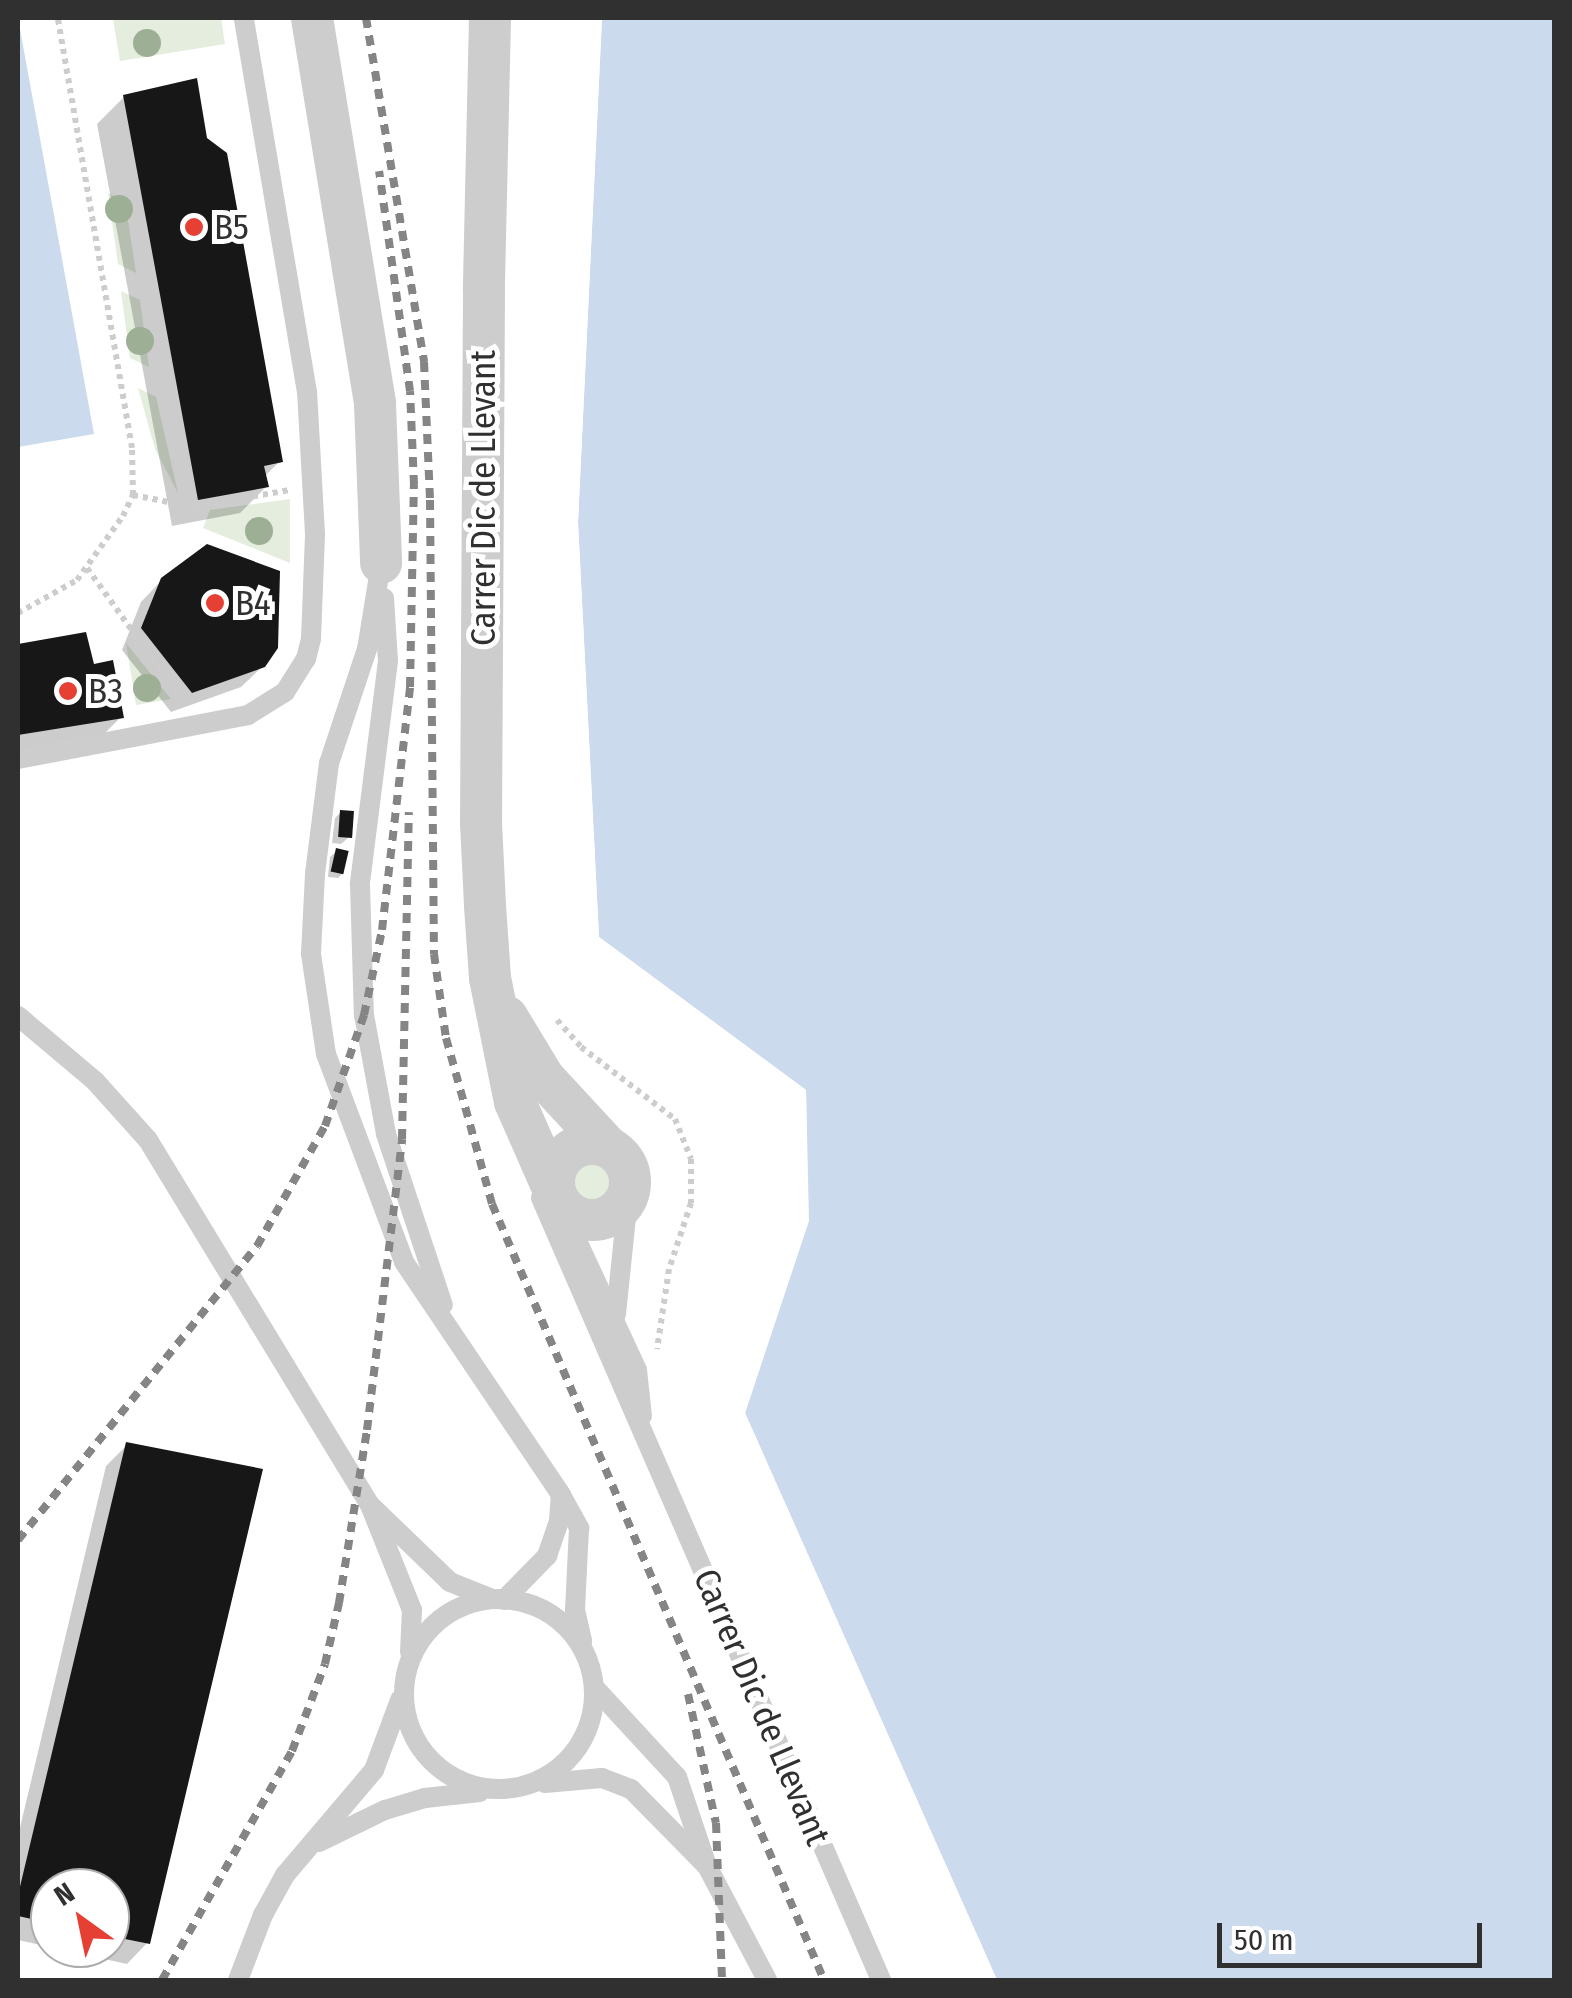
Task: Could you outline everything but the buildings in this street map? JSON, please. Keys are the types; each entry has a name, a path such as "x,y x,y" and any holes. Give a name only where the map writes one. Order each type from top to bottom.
{"street":[{"path":"312,18 376,404 382,563"},
{"name":"Carrer Dic de Llevant","path":"490,18 481,823 490,978 515,1102 559,1202"},
{"name":"Carrer Dic de Llevant","path":"490,978 516,1034 544,1078 627,1164 628,1196"},
{"path":"608,1146 586,1144 567,1153 554,1176 559,1202 568,1212 589,1220 614,1214 628,1196"}],"lane":[{"path":"18,759 202,726 268,706 296,678 306,659 314,596 307,392 244,18"},
{"path":"382,563 367,649 329,763 311,911 316,1003 338,1095 404,1262 450,1326 580,1528 575,1610 596,1688 592,1720 578,1748 556,1772 528,1786"},
{"path":"382,563 388,662 360,884 364,1015 386,1134 450,1326"},
{"path":"18,1016 95,1081 148,1140 370,1505 412,1610 402,1694 374,1770 300,1854 263,1915 238,1980"},
{"name":"Carrer Dic de Llevant","path":"515,1102 523,1150 546,1212 881,1980"},
{"path":"616,1321 628,1196"},
{"name":"Carrer Dic de Llevant","path":"559,1202 637,1370 644,1433"},
{"path":"407,1668 419,1641 438,1620 464,1605 498,1599 547,1556 559,1522 561,1495"},
{"path":"370,1505 450,1582 550,1612 572,1632 588,1657"},
{"path":"596,1688 677,1777 707,1866 766,1980"},
{"path":"402,1694 407,1724 420,1750 441,1772 467,1785 496,1790"},
{"path":"300,1854 384,1810 426,1798 582,1778 616,1782 631,1789 707,1866"}],"path":[{"path":"18,613 78,580 132,494 132,448 58,18"},
{"path":"132,494 194,507 312,486"},
{"path":"86,568 202,726"},
{"path":"549,1009 581,1047 675,1120 690,1159 691,1203 670,1269 654,1364"}],"green space":[{"path":"221,18 225,44 120,61 113,19"},
{"path":"108,193 125,201 136,273 118,264"},
{"path":"121,291 140,300 149,367 130,358"},
{"path":"138,388 156,397 178,493 155,449"},
{"path":"290,499 290,563 203,528 210,510"},
{"path":"126,643 171,699 136,705"},
{"path":"593,1161 608,1167 614,1182 608,1197 593,1203 578,1197 572,1182 578,1167"}],"water":[{"path":"18,18 94,434 18,447"},
{"path":"602,18 1554,18 1554,1980 997,1980 745,1413 808,1222 806,1090 599,937 578,522"}],"pier":[{"path":"597,18 602,18 578,522 599,937 806,1090 809,1221 745,1413 997,1980 991,1980 740,1414 803,1221 801,1093 594,939 573,521"}],"railway":[{"path":"366,18 424,362 430,500 434,954 446,1038 492,1204 824,1980"},
{"path":"18,1540 257,1246 325,1126 364,1015 382,930 410,687 414,485 410,391 379,171"},
{"path":"162,1980 292,1751 325,1664 339,1603 367,1430 402,1139 409,812"},
{"path":"688,1694 716,1823 722,1980"}],"place":[{"name":"B5","path":"194,227"},
{"name":"B4","path":"215,603"},
{"name":"B3","path":"68,691"}]}
